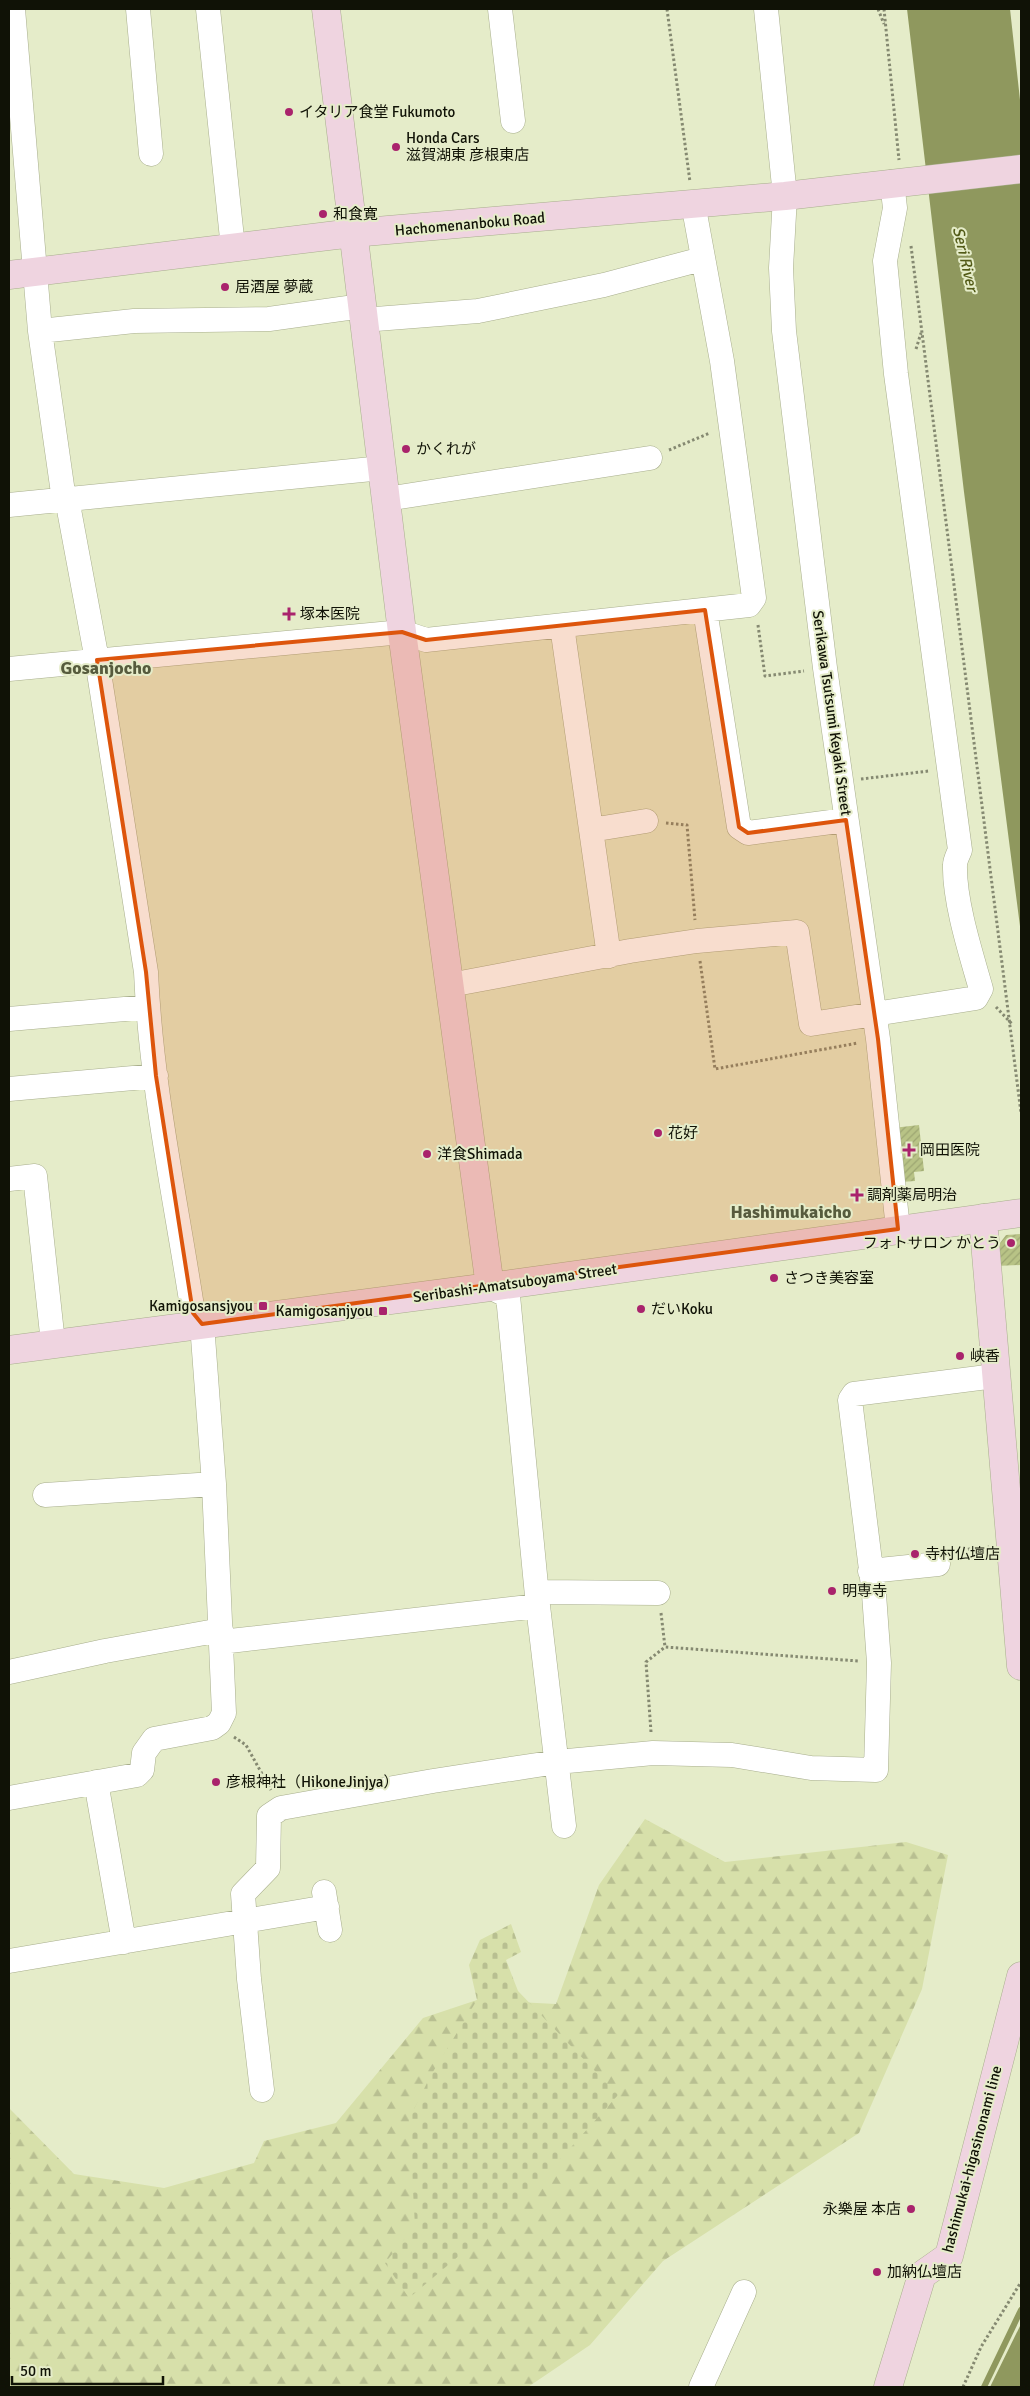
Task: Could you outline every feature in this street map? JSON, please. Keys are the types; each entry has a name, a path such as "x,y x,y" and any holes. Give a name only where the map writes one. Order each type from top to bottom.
{"street":[{"path":"9,1798 137,1775 142,1770 144,1753 154,1739 212,1728 219,1723 224,1713 214,1484 202,1324 193,1313 156,1076 146,972 97,660 66,499 40,332 13,9"},
{"path":"138,9 151,154"},
{"path":"208,9 233,248"},
{"path":"326,9 402,632 490,1287 508,1296 537,1599 564,1826"},
{"path":"500,9 513,121"},
{"name":"Serikawa Tsutsumi Keyaki Street","path":"766,9 785,196 781,268 784,331 846,820 878,1039 898,1229"},
{"name":"Hachomenanboku Road","path":"9,275 353,233 785,196 901,176 1021,169"},
{"path":"450,985 697,941 797,932 811,1024 976,998 981,989 967,941 959,900 955,863 960,850 892,336 885,261 901,176"},
{"path":"9,669 402,632 426,640 749,605 754,598 730,424 715,319 702,259 693,203"},
{"path":"40,332 134,321 478,311 604,285 702,259"},
{"path":"386,499 650,458"},
{"path":"9,505 382,468"},
{"path":"705,610 739,828 748,833 846,820"},
{"path":"562,626 609,956"},
{"path":"592,830 646,821"},
{"path":"9,1020 148,1007"},
{"path":"9,1089 156,1076"},
{"path":"9,1179 35,1176 53,1343"},
{"name":"Seribashi-Amatsuboyama Street","path":"9,1350 490,1287 898,1229 1021,1214"},
{"path":"983,1218 1021,1666"},
{"path":"262,2090 249,1979 243,1894 268,1868 269,1816 281,1808 557,1762 653,1754 732,1755 811,1768 876,1770 879,1663 850,1400 854,1394 995,1376"},
{"path":"45,1495 214,1484"},
{"path":"870,1571 938,1564"},
{"path":"9,1672 105,1651 221,1636 537,1599 658,1593"},
{"path":"96,1782 124,1942"},
{"path":"9,1961 245,1920 325,1899 330,1930"},
{"name":"hashimukai-higasinonami line","path":"888,2387 922,2275 949,2256 1021,1976"},
{"path":"700,2387 744,2292"}],"path":[{"path":"667,9 693,203"},
{"path":"878,9 886,29"},
{"path":"884,9 901,176"},
{"path":"910,238 1021,1113"},
{"path":"650,458 730,424"},
{"path":"751,601 755,605 765,676 826,668"},
{"path":"841,782 948,769"},
{"path":"646,821 687,825 697,941 715,1069 878,1039"},
{"path":"938,1564 939,1553 993,1546"},
{"path":"658,1593 665,1647"},
{"path":"653,1754 646,1662 665,1647 879,1663"},
{"path":"228,1732 246,1744 281,1808"},
{"path":"963,2387 981,2347 1021,2282"}],"highlighted area":[{"path":"705,610 739,827 748,833 846,820 878,1039 898,1229 202,1324 193,1313 156,1076 146,972 97,660 402,632 426,640"}],"green space":[{"path":"645,1819 725,1862 906,1842 948,1855 922,1989 859,2133 663,2261 590,2345 528,2387 9,2387 9,2108 74,2174 164,2188 254,2163 264,2141 336,2123 423,2018 477,2000 556,2004 599,1885"},
{"path":"511,1924 521,1952 506,1960 518,1991 618,2095 518,2206 409,2298 385,2263 415,2226 409,2119 431,2075 477,2000 469,1965 480,1940"}],"water":[{"name":"Seri River","path":"907,9 1010,9 1021,109 1021,934 964,492"},
{"path":"1021,2324 1021,2387 990,2387"}],"building":[{"name":"岡田医院","path":"919,1125 924,1171 914,1172 915,1181 901,1182 893,1128"},
{"name":"フォトサロン かとう","path":"1021,1234 1021,1265 996,1266 994,1251 1006,1235"}],"waterway":[{"path":"984,2387 1021,2310"}],"place":[{"name":"イタリア食堂 Fukumoto","path":"289,112"},
{"name":"Honda Cars 滋賀湖東 彦根東店","path":"396,147"},
{"name":"和食寛","path":"323,214"},
{"name":"居酒屋 夢蔵","path":"225,287"},
{"name":"かくれが","path":"406,449"},
{"name":"塚本医院","path":"289,614"},
{"name":"花好","path":"658,1133"},
{"name":"岡田医院","path":"909,1150"},
{"name":"洋食Shimada","path":"427,1154"},
{"name":"調剤薬局明治","path":"857,1195"},
{"name":"フォトサロン かとう","path":"1011,1243"},
{"name":"さつき美容室","path":"774,1278"},
{"name":"Kamigosansjyou","path":"263,1306"},
{"name":"だいKoku","path":"641,1309"},
{"name":"Kamigosanjyou","path":"383,1311"},
{"name":"峡香","path":"960,1356"},
{"name":"寺村仏壇店","path":"915,1554"},
{"name":"明専寺","path":"832,1591"},
{"name":"彦根神社（HikoneJinjya）","path":"216,1782"},
{"name":"永樂屋 本店","path":"911,2209"},
{"name":"加納仏壇店","path":"877,2272"}],"district":[{"name":"Gosanjocho","path":"106,668"},
{"name":"Hashimukaicho","path":"791,1212"}]}
